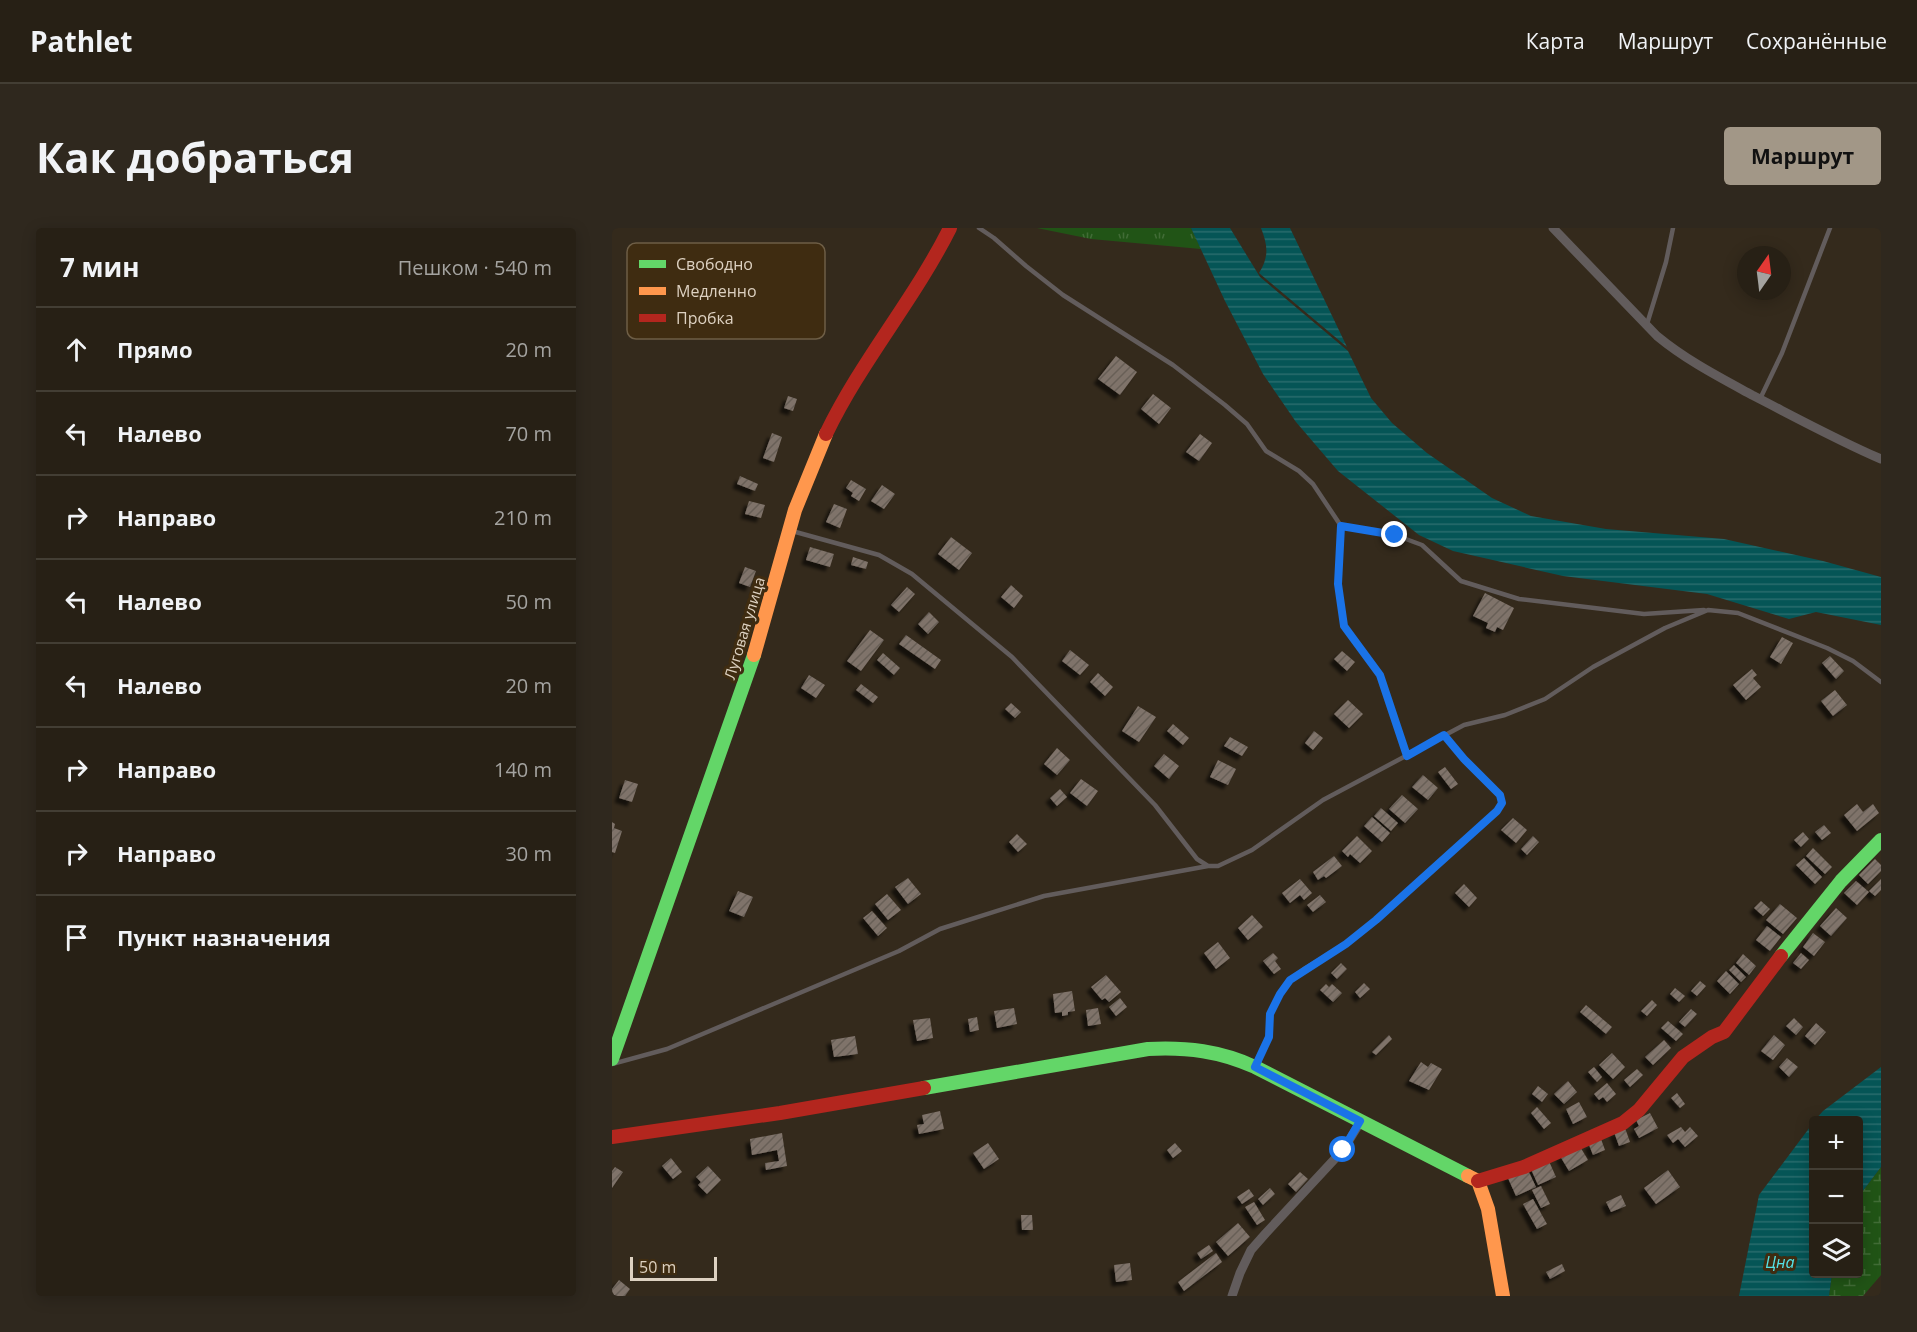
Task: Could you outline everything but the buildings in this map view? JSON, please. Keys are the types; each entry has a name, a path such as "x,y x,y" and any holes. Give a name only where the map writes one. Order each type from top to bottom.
{"street":[{"name":"Луговая улица","path":"612,1059 749,674 789,530 817,453 843,399 935,258 950,228"},
{"path":"1553,228 1672,349 1837,440 1881,459"},
{"path":"1478,1181 1524,1167 1630,1118 1683,1057 1712,1037 1724,1032 1801,928 1841,881 1881,840"},
{"path":"612,1137 780,1113 1148,1049 1205,1049 1224,1053 1255,1067 1478,1181 1486,1198 1490,1216 1503,1296"},
{"path":"1232,1296 1251,1250 1343,1150 1360,1121"}],"lane":[{"path":"979,228 1063,295 1173,365 1247,424 1266,452 1299,471 1313,484 1341,526 1338,584 1344,626 1380,675 1407,756"},
{"path":"1647,325 1666,262 1673,228"},
{"path":"1760,399 1782,353 1830,228"},
{"path":"1341,526 1395,535 1422,545 1461,582 1519,598 1644,614 1708,610 1738,613 1827,648 1853,661 1881,682"},
{"path":"789,530 879,555 912,574 1012,657 1155,805 1197,859 1208,866"},
{"path":"612,1064 678,1044 899,951 940,929 1044,896 1218,866 1252,850 1323,800 1444,735 1464,725 1505,715 1545,699 1593,667 1665,628 1708,610"},
{"path":"1255,1067 1269,1037 1270,1014 1290,980 1346,944 1376,920 1500,807 1502,803 1500,795 1444,735"}],"green space":[{"path":"1037,228 1191,228 1201,249 1091,239"},
{"path":"1881,1167 1881,1275 1863,1296 1829,1296 1831,1278 1863,1278 1863,1191"}],"water":[{"path":"1191,228 1230,228 1260,277 1348,351 1371,398 1392,423 1427,453 1492,498 1531,516 1606,529 1724,539 1823,561 1881,577 1881,625 1816,612 1789,619 1707,594 1563,576 1453,551 1419,535 1338,471 1296,422 1263,374"},
{"path":"1261,228 1290,228 1347,347 1259,273 1265,262 1266,251"},
{"path":"1881,1067 1881,1167 1863,1191 1863,1116 1819,1116"},
{"name":"Цна","path":"1809,1128 1809,1278 1831,1278 1829,1296 1739,1296 1759,1195"}],"traffic: fast":[{"path":"612,1059 754,655"},
{"path":"1781,956 1841,881 1881,840"},
{"path":"924,1088 1148,1049 1203,1051 1229,1057 1255,1067 1468,1176"}],"traffic: slow":[{"path":"754,655 795,510 826,434"},
{"path":"1468,1176 1478,1181 1488,1209 1503,1296"}],"traffic: jam":[{"path":"826,434 855,381 936,255 950,228"},
{"path":"1478,1181 1524,1167 1623,1123 1639,1110 1683,1057 1712,1037 1724,1032 1781,956"},
{"path":"612,1137 780,1113 924,1088"}],"route":[{"path":"1343,1150 1360,1121 1255,1067 1269,1037 1270,1014 1290,980 1346,944 1376,920 1497,811 1502,803 1500,795 1444,735 1407,756 1380,675 1344,626 1338,584 1341,526 1395,535"}]}
